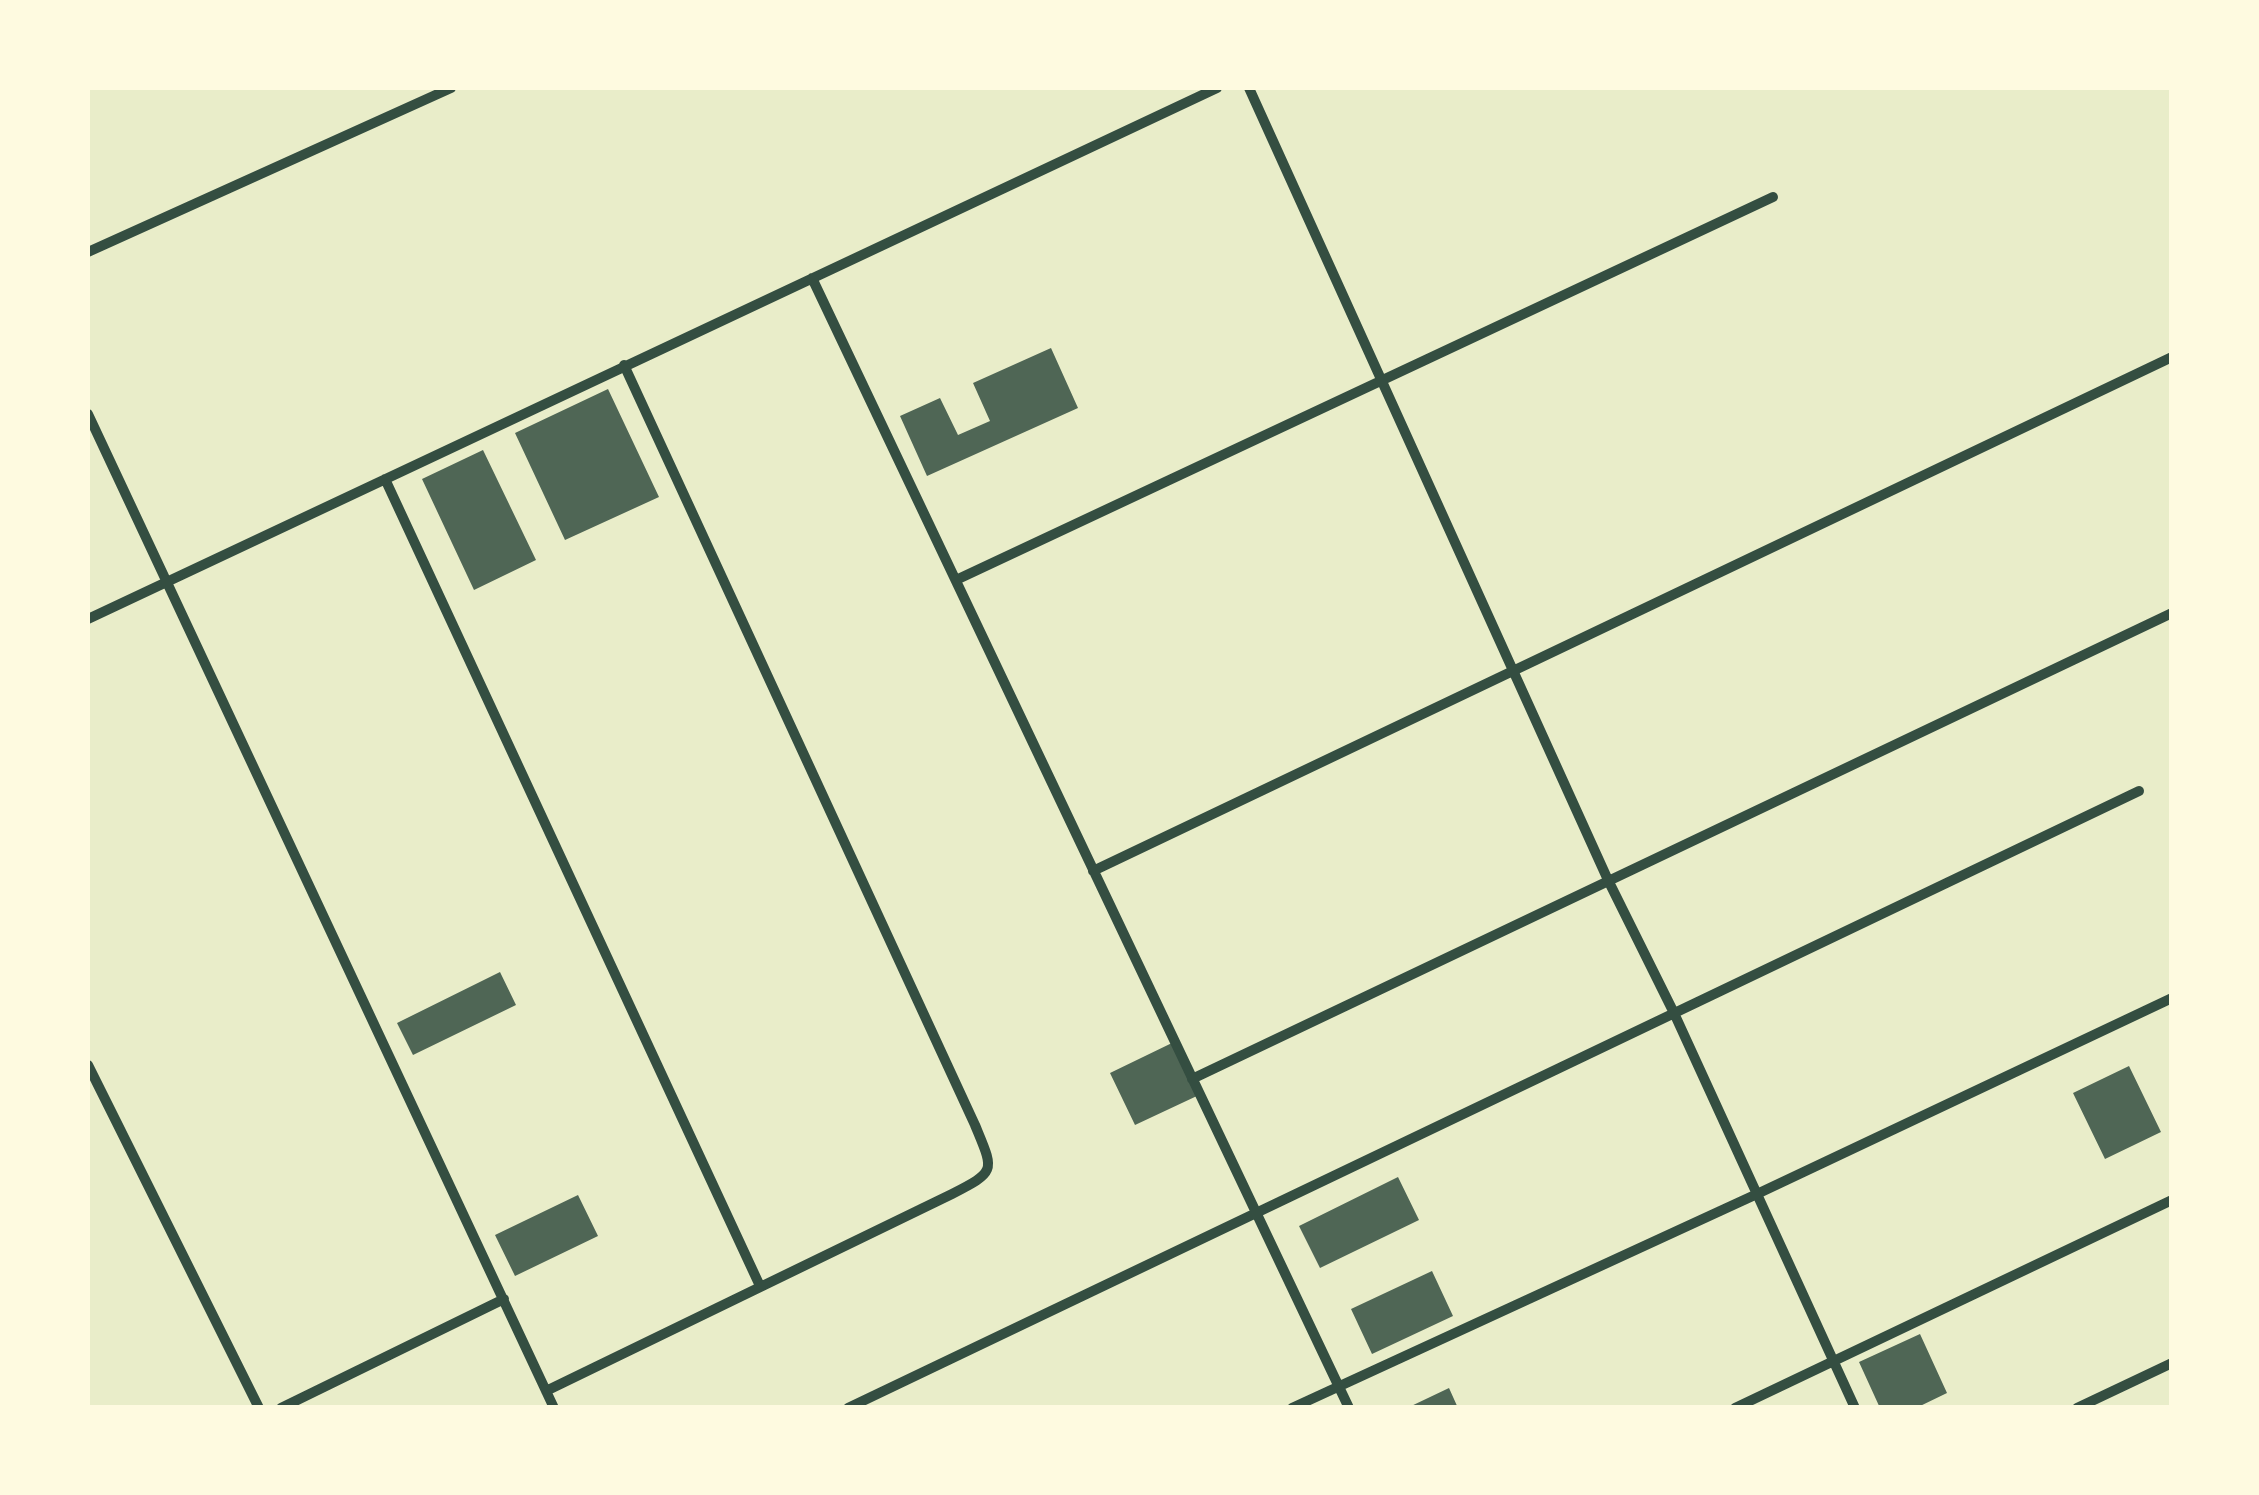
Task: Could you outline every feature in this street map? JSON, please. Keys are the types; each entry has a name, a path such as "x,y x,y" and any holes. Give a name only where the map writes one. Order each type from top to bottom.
{"street":[{"path":"88,252 451,88"},
{"path":"88,619 1216,88"},
{"path":"1249,88 1608,880 1674,1013 1854,1408"},
{"path":"956,580 1773,197"},
{"path":"812,278 1349,1408"},
{"path":"1094,871 2172,357"},
{"path":"546,1391 977,1182 988,1172 989,1160 624,365"},
{"path":"88,414 554,1408"},
{"path":"385,479 760,1286"},
{"path":"1192,1079 2172,614"},
{"path":"848,1408 2139,791"},
{"path":"1292,1408 2172,998"},
{"path":"88,1065 260,1408"},
{"path":"1735,1408 2172,1200"},
{"path":"281,1408 504,1300"},
{"path":"2077,1408 2172,1363"}],"building":[{"path":"1051,348 1078,408 927,476 900,416 940,398 958,435 990,421 973,383"},
{"path":"608,389 659,497 565,540 515,433"},
{"path":"483,450 536,560 474,590 422,479"},
{"path":"500,972 516,1005 413,1055 397,1023"},
{"path":"1174,1042 1199,1095 1135,1125 1110,1073"},
{"path":"2129,1066 2161,1132 2105,1159 2073,1093"},
{"path":"1398,1177 1419,1220 1320,1268 1299,1226"},
{"path":"578,1195 598,1236 515,1276 495,1235"},
{"path":"1432,1271 1453,1316 1372,1354 1351,1309"},
{"path":"1920,1334 1947,1393 1916,1408 1880,1408 1859,1362"},
{"path":"1449,1388 1458,1408 1407,1408"}]}
